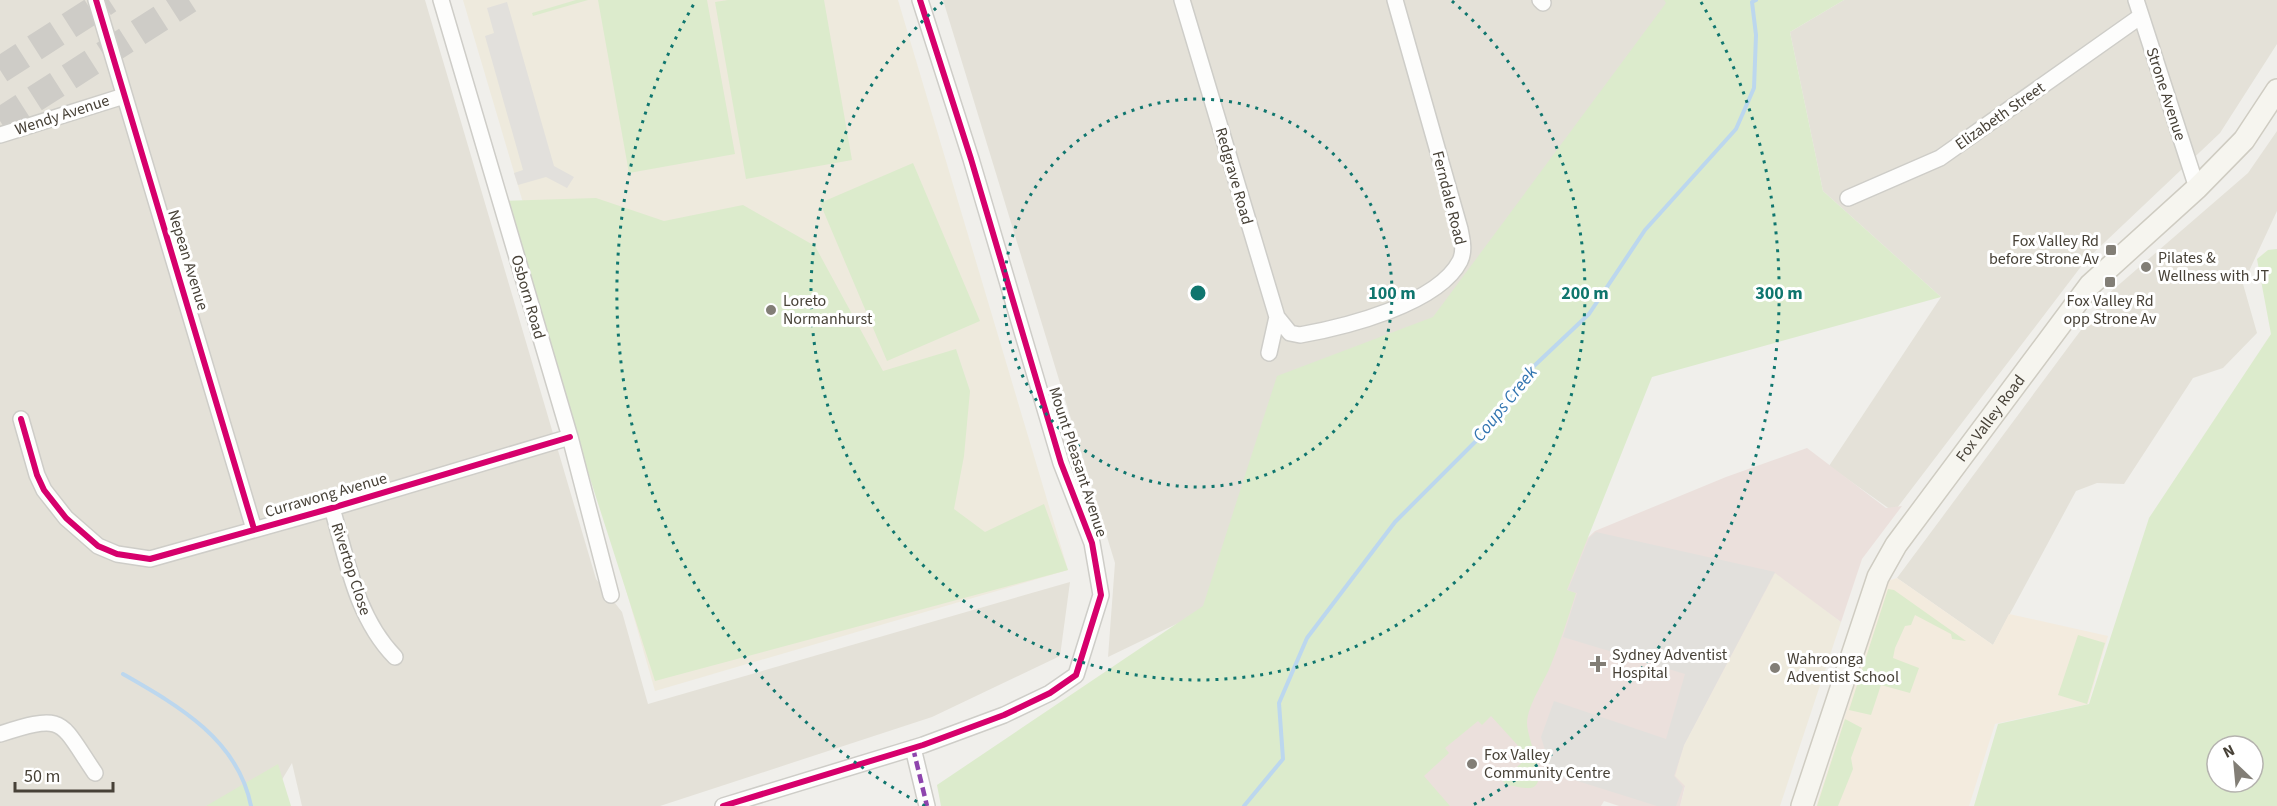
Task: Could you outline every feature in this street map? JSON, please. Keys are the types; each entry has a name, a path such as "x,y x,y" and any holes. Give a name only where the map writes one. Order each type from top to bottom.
{"main road":[{"name":"Fox Valley Road","path":"1802,806 1884,563 2090,285 2197,188 2244,140 2277,90"}],"street":[{"name":"Nepean Avenue","path":"96,0 254,529"},
{"name":"Osborn Road","path":"441,0 570,437 611,595"},
{"name":"Mount Pleasant Avenue","path":"723,806 913,748 1004,716 1050,693 1076,675 1101,595 1092,543 1061,463 971,159 920,0"},
{"name":"Redgrave Road","path":"1182,0 1277,317 1269,353"},
{"name":"Ferndale Road","path":"1277,317 1290,333 1300,335 1391,309 1427,293 1461,260 1463,251 1460,229 1395,0"},
{"name":"Strone Avenue","path":"2136,0 2197,188"},
{"name":"Elizabeth Street","path":"1848,198 1940,158 2141,16"},
{"name":"Wendy Avenue","path":"0,135 124,96"},
{"name":"Currawong Avenue","path":"21,419 37,475 44,490 66,518 98,546 117,554 150,559 570,437"},
{"name":"Rivertop Close","path":"332,508 364,614 376,636 395,657"},
{"path":"0,734 34,723 55,723 66,731 95,773"},
{"path":"913,748 927,806"}],"shaded area":[{"path":"0,0 425,0 596,579 622,612 648,704 1070,582 1060,656 932,717 660,806 302,806 292,763 266,806 0,806"},
{"name":"Loreto Normanhurst","path":"463,0 898,0 1068,570 655,691 585,447 524,206"},
{"path":"943,0 1689,0 1222,602 1108,657 1115,563"},
{"path":"1844,0 2277,0 2277,44 2220,133 2086,260 1894,512 1829,466 1941,297 1823,191 1790,32"},
{"path":"507,2 554,166 574,177 567,188 546,177 518,185 514,173 523,170 485,36 494,33 487,8"},
{"path":"2277,131 2277,211 2243,284 2257,333 2223,368 2193,378 2124,484 2097,483 2076,491 1993,645 1897,578 2107,295 2248,173"},
{"name":"Sydney Adventist Hospital","path":"1807,448 1886,508 1902,506 1862,559 1841,622 1775,573 1684,745 1675,776 1685,786 1680,806 1619,806 1604,801 1601,806 1406,806 1505,617 1595,531 1726,477"},
{"path":"1596,532 1775,572 1684,745 1674,776 1683,787 1676,806 1657,806 1552,773 1541,737 1554,701 1666,739 1685,674 1563,637 1577,593 1568,590 1589,538"},
{"name":"Wahroonga Adventist School","path":"1775,572 1841,622 1780,806 1680,806 1685,787 1674,777 1684,745"},
{"path":"1897,578 1993,645 2009,614 2108,636 2088,704 1995,724 1969,806 1816,806 1888,581"}],"green space":[{"path":"576,0 588,0 533,16 532,13"},
{"path":"598,0 707,0 735,154 629,173"},
{"path":"824,0 852,160 746,179 715,2"},
{"path":"1664,0 1844,0 1790,32 1823,191 1941,297 1652,377 1567,590 1576,593 1554,658 1528,716 1528,730 1538,773 1536,785 1522,788 1506,785 1502,780 1526,759 1520,753 1522,750 1491,716 1482,725 1478,721 1445,748 1449,753 1424,776 1450,806 941,806 937,785 1203,606 1277,376 1433,317 1666,3"},
{"path":"913,163 980,321 887,361 820,203"},
{"path":"596,198 664,221 743,205 815,246 883,371 956,349 970,391 964,456 954,509 985,532 1044,504 1068,570 655,681 501,201"},
{"path":"2277,249 2277,806 1974,806 1998,724 2089,704 2149,518 2271,334 2257,259 2268,250"},
{"path":"1888,589 1894,590 1966,641 1952,639 1951,634 1915,615 1911,625 1905,626 1893,658 1919,668 1910,693 1881,685 1871,715 1849,710"},
{"path":"2078,635 2105,643 2087,704 2058,695"},
{"path":"1845,719 1862,728 1851,758 1853,769 1838,806 1817,806"},
{"path":"278,764 291,806 206,806"}],"waterway":[{"name":"Coups Creek","path":"1244,806 1283,759 1279,703 1307,638 1395,522 1493,424 1534,366 1589,314 1645,230 1736,129 1754,88 1756,35 1752,2 1756,0"},
{"path":"123,674 184,712 219,743 233,761 244,782 251,806"}],"tunnel":[{"path":"0,70 109,0"},
{"path":"0,121 189,0"}],"marked path":[{"path":"913,748 927,806"}],"cycle path":[{"path":"96,0 254,529"},
{"path":"723,806 923,745 1004,715 1050,693 1076,675 1101,595 1092,543 1061,463 971,159 920,0"},
{"path":"21,419 37,475 44,490 66,518 98,546 117,554 150,559 570,437"}],"place":[{"name":"Fox Valley Rd before Strone Av","path":"2111,250"},
{"name":"Pilates & Wellness with JT","path":"2146,267"},
{"name":"Fox Valley Rd opp Strone Av","path":"2110,282"},
{"name":"Loreto Normanhurst","path":"771,310"},
{"name":"Sydney Adventist Hospital","path":"1598,664"},
{"name":"Wahroonga Adventist School","path":"1775,668"},
{"name":"Fox Valley Community Centre","path":"1472,764"}]}
